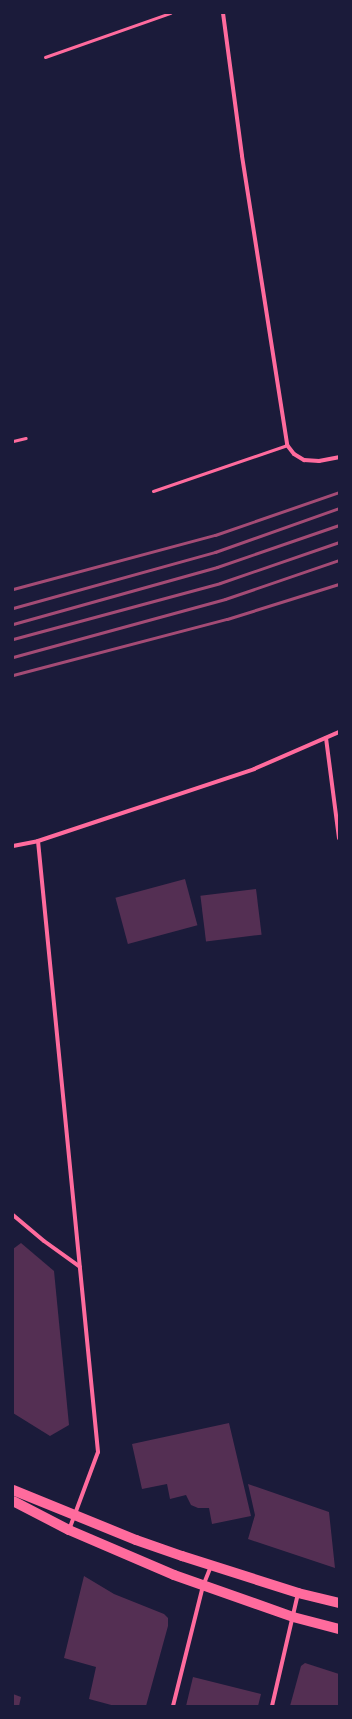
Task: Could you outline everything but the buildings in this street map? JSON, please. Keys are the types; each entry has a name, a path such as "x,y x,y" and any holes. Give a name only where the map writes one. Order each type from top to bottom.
{"main road":[{"path":"13,1490 136,1540 211,1566 298,1593 339,1602"},
{"path":"13,1501 69,1530 174,1575 293,1617 339,1629"}],"street":[{"path":"222,13 242,156 288,445 294,454 304,460 319,462 339,457"},
{"path":"13,846 38,841 254,769 339,732"},
{"path":"326,738 339,838"},
{"path":"38,841 98,1452 69,1530"},
{"path":"13,1215 44,1242 80,1267"},
{"path":"173,1706 203,1586 211,1566"},
{"path":"272,1706 298,1593"}],"lane":[{"path":"45,57 170,13"},
{"path":"13,441 26,438"},
{"path":"154,491 288,445"}],"railway":[{"path":"13,589 215,535 339,492"},
{"path":"13,608 215,552 339,508"},
{"path":"13,624 217,567 339,525"},
{"path":"13,639 220,583 339,542"},
{"path":"13,657 225,599 339,560"},
{"path":"13,675 227,619 339,584"}]}
